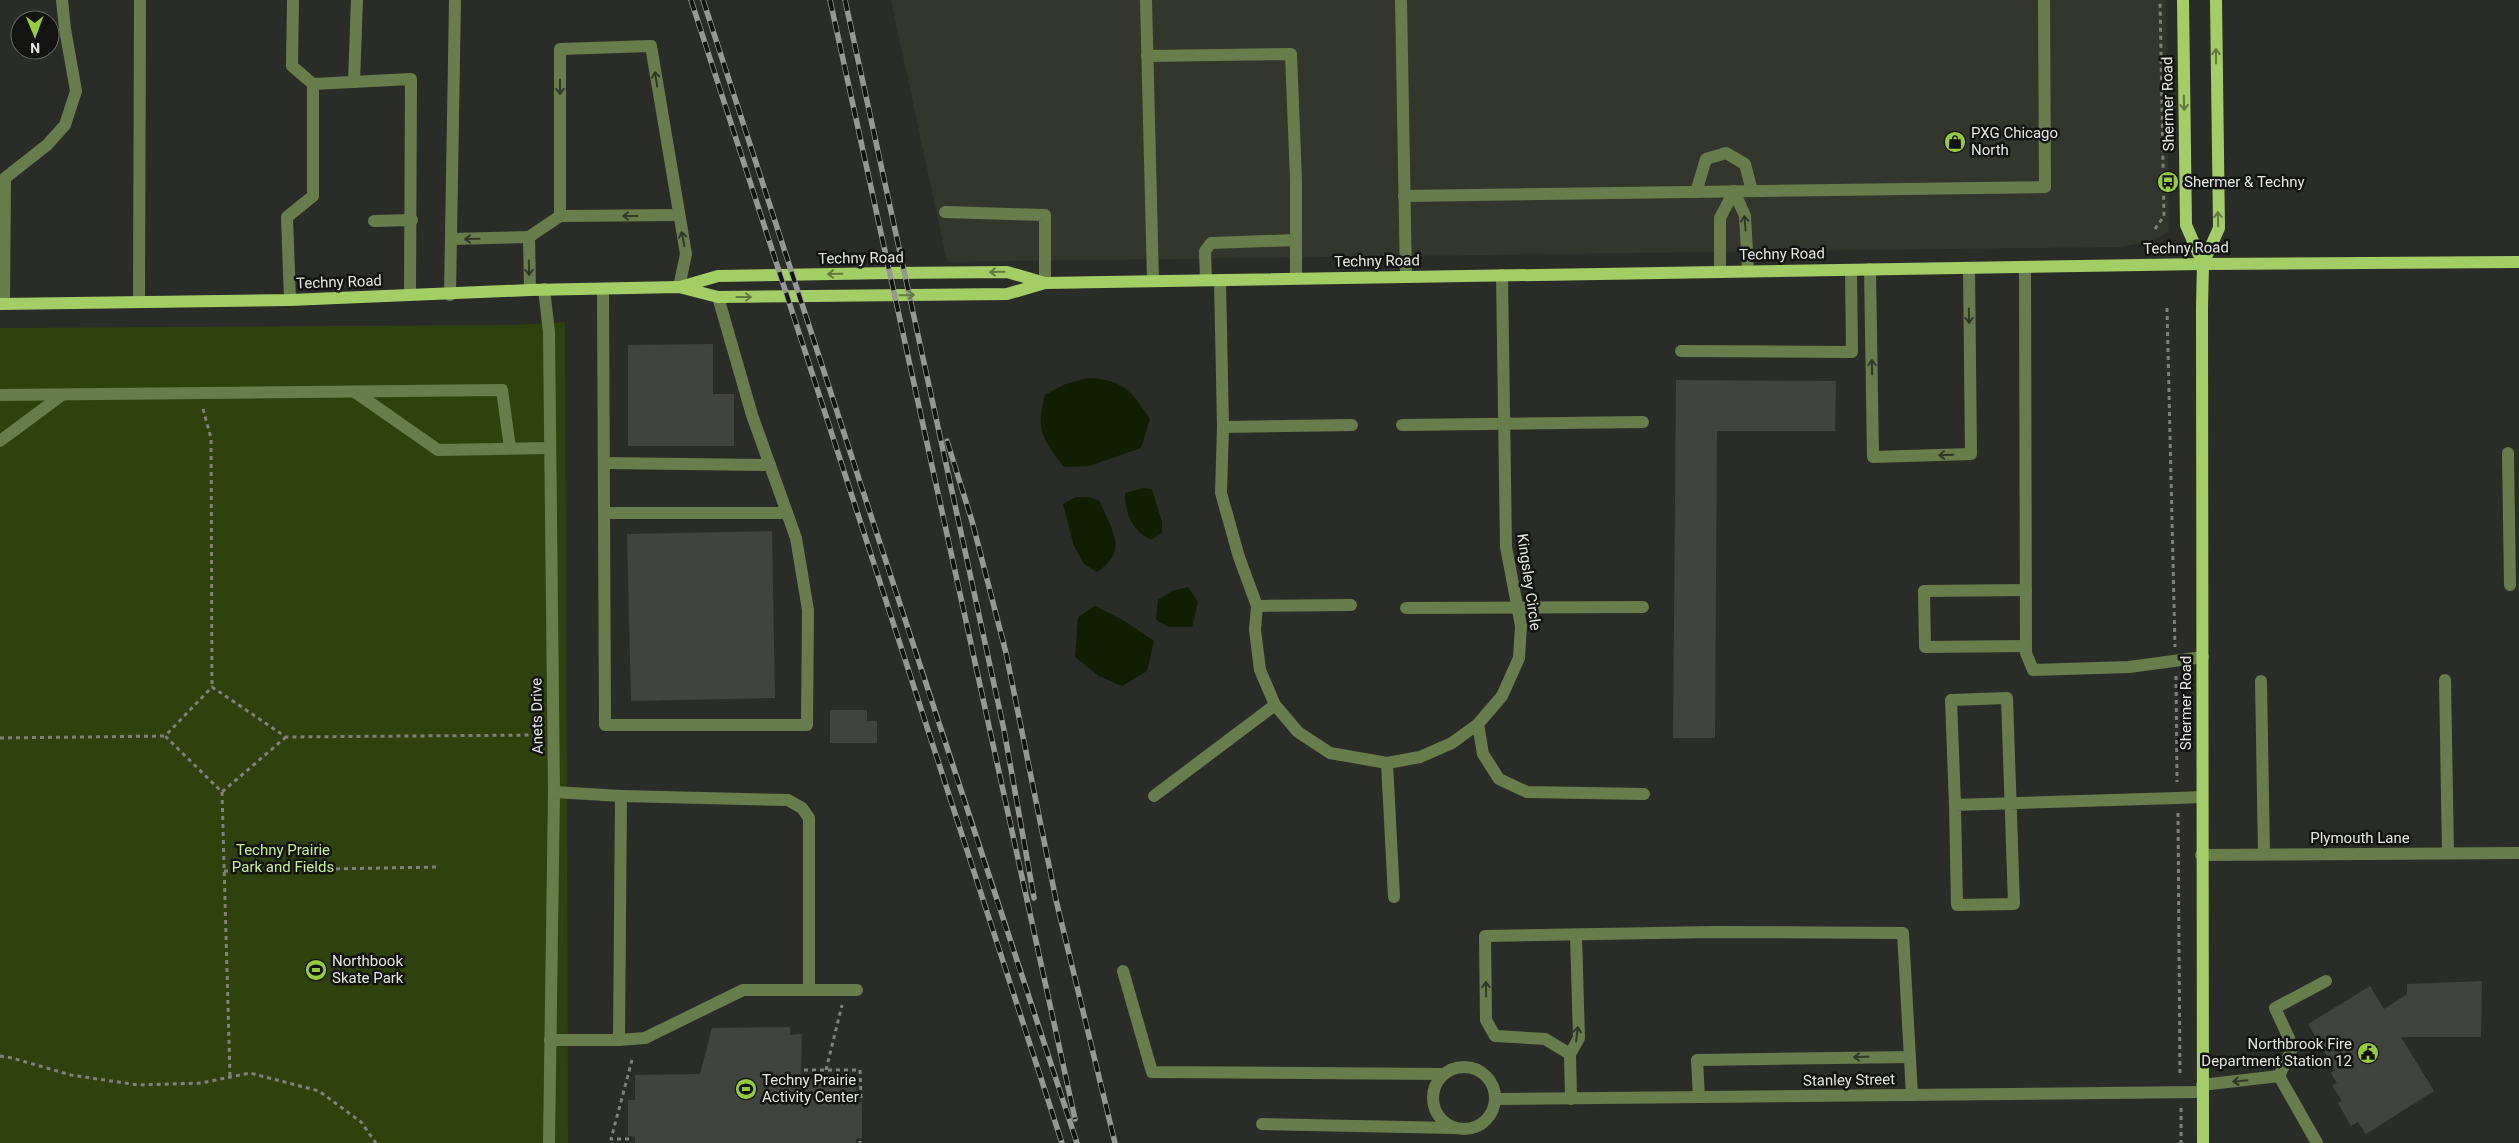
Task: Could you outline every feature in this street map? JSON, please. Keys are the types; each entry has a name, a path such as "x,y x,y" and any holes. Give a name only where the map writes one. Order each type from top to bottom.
{"main road":[{"name":"Shermer Road","path":"2183,0 2186,225 2203,264 2201,855 2203,1143"},
{"name":"Shermer Road","path":"2203,264 2219,228 2216,0"},
{"name":"Techny Road","path":"2,304 290,300 450,295 544,289 679,287 718,276 1007,272 1044,282 2203,264 2519,262"},
{"name":"Techny Road","path":"679,287 718,297 1007,294 1044,282"}],"street":[{"path":"2,304 5,178 47,146 65,125 76,91 62,0"},
{"path":"139,302 140,0"},
{"path":"293,0 292,66 313,84 411,79 412,220 410,295"},
{"path":"354,82 357,0"},
{"path":"450,295 455,0"},
{"path":"1146,0 1154,281"},
{"path":"1401,0 1406,277"},
{"path":"1404,196 2045,186 2044,0"},
{"path":"560,216 560,49 651,46 686,254 679,287"},
{"path":"1147,56 1291,54 1296,180 1296,278"},
{"path":"290,300 286,217 314,196 313,84"},
{"path":"1696,192 1706,159 1726,154 1745,164 1752,191"},
{"path":"1734,191 1745,216 1748,271"},
{"path":"1720,272 1720,218 1734,191"},
{"path":"946,212 1045,215 1044,282"},
{"path":"451,239 529,237 560,216 678,215"},
{"path":"374,221 412,220"},
{"path":"529,237 530,290"},
{"path":"1206,280 1205,251 1211,243 1296,240"},
{"path":"2025,267 2026,646 2029,664 2033,670 2130,667 2203,656"},
{"path":"1870,269 1873,457 1971,454 1969,268"},
{"path":"1681,351 1852,352 1852,270"},
{"name":"Kingsley Circle","path":"1220,280 1223,427 1221,493 1256,606 1255,630 1260,670 1275,705 1298,732 1330,753 1387,763 1420,757 1452,743 1478,724 1502,696 1519,658 1521,626 1506,547 1502,424 1502,275"},
{"name":"Anets Drive","path":"544,289 549,332 554,792 549,1143"},
{"path":"602,289 605,725 807,725 808,610 796,538 752,415 718,297"},
{"path":"0,395 502,390 510,448"},
{"path":"355,392 438,450 550,448"},
{"path":"0,441 62,395"},
{"path":"1402,425 1644,422"},
{"path":"1223,427 1352,425"},
{"path":"2508,453 2514,552 2510,585"},
{"path":"604,464 770,465"},
{"path":"604,513 787,513"},
{"path":"2026,590 1924,591 1925,647 2026,646"},
{"path":"1256,606 1351,605"},
{"path":"1406,608 1643,607"},
{"path":"2261,680 2264,854"},
{"path":"2445,680 2448,854"},
{"path":"2007,698 2014,904 1957,905 1955,805 1951,700 2007,698"},
{"path":"1154,796 1275,705"},
{"path":"1478,724 1483,754 1499,779 1527,792 1644,794"},
{"path":"1387,763 1394,897"},
{"path":"554,792 621,796 788,800 802,808 809,818 809,990"},
{"path":"619,1040 621,796"},
{"path":"1955,805 2202,797"},
{"name":"Plymouth Lane","path":"2201,855 2519,853"},
{"path":"1570,1054 1545,1039 1495,1036 1486,1020 1485,936 1576,936 1597,933 1714,932 1903,933 1912,1095"},
{"path":"1571,1098 1570,1054 1579,1038 1576,936"},
{"path":"1123,971 1152,1072 1443,1074 1457,1068 1473,1068 1490,1080 1495,1089 1496,1099 1489,1118 1482,1124 1463,1130 1454,1128 1262,1124"},
{"path":"2317,1143 2279,1076 2293,1047 2275,1008 2326,980"},
{"path":"550,1040 645,1038 743,990 852,990"},
{"path":"1700,1097 1697,1060 1910,1056"},
{"path":"1443,1074 1434,1088 1433,1104 1437,1114 1444,1123 1454,1128"},
{"name":"Stanley Street","path":"1496,1099 2180,1092 2279,1076"}],"path":[{"path":"2155,229 2164,216 2160,0"},
{"path":"2167,308 2176,660 2181,1143"},
{"path":"165,736 212,687 211,438 199,394"},
{"path":"212,687 286,737 553,735"},
{"path":"0,738 165,736 222,792 230,1077"},
{"path":"222,792 286,737"},
{"path":"224,871 436,867"},
{"path":"826,1070 852,990"},
{"path":"0,1056 71,1075 138,1085 201,1084 250,1073 319,1092 362,1122 376,1143"},
{"path":"628,1139 611,1139 632,1060"},
{"path":"804,1070 860,1070 861,1098"}],"shaded area":[{"path":"891,0 2166,0 2169,232 2150,242 2119,247 947,262"},
{"path":"1087,378 1109,381 1124,388 1137,400 1150,419 1141,448 1089,466 1064,467 1046,442 1043,434 1041,417 1045,395 1063,385"},
{"path":"1143,488 1152,489 1162,522 1162,533 1151,540 1134,526 1126,508 1125,493"},
{"path":"1076,497 1089,497 1100,501 1113,531 1115,548 1113,556 1097,572 1084,564 1074,546 1063,504"},
{"path":"1188,587 1198,602 1192,627 1169,627 1156,620 1158,600 1172,591"},
{"path":"1095,606 1123,620 1154,641 1147,671 1122,686 1099,676 1075,657 1078,617"}],"green space":[{"name":"Techny Prairie Park and Fields","path":"565,322 568,1143 0,1143 0,328 515,325"}],"building":[{"path":"713,344 713,394 734,394 734,446 628,446 628,345"},
{"path":"1676,380 1836,381 1835,431 1717,431 1715,738 1673,738"},
{"path":"772,531 775,698 631,701 627,534"},
{"path":"830,710 867,710 867,721 877,721 877,743 830,743"},
{"name":"Northbrook Fire Department Station 12","path":"2482,981 2481,1037 2401,1037 2434,1091 2366,1134 2358,1122 2351,1126 2338,1103 2342,1101 2332,1085 2337,1083 2331,1073 2335,1070 2308,1024 2370,986 2384,1009 2407,994 2407,984"},
{"name":"Techny Prairie Activity Center","path":"790,1027 790,1035 802,1034 801,1076 856,1078 857,1103 862,1102 862,1138 856,1139 856,1143 635,1143 635,1137 628,1136 628,1100 635,1100 635,1075 700,1074 712,1028"}],"railway":[{"path":"691,0 1062,1143"},
{"path":"703,0 1077,1143"},
{"path":"830,0 1075,1119"},
{"path":"845,0 1004,730 1034,898"},
{"path":"947,441 972,521 1006,653 1056,900 1115,1143"}],"place":[{"name":"PXG Chicago North","path":"1955,142"},
{"name":"Shermer & Techny","path":"2168,182"},
{"name":"Northbook Skate Park","path":"316,970"},
{"name":"Northbrook Fire Department Station 12","path":"2368,1053"},
{"name":"Techny Prairie Activity Center","path":"746,1089"}]}
